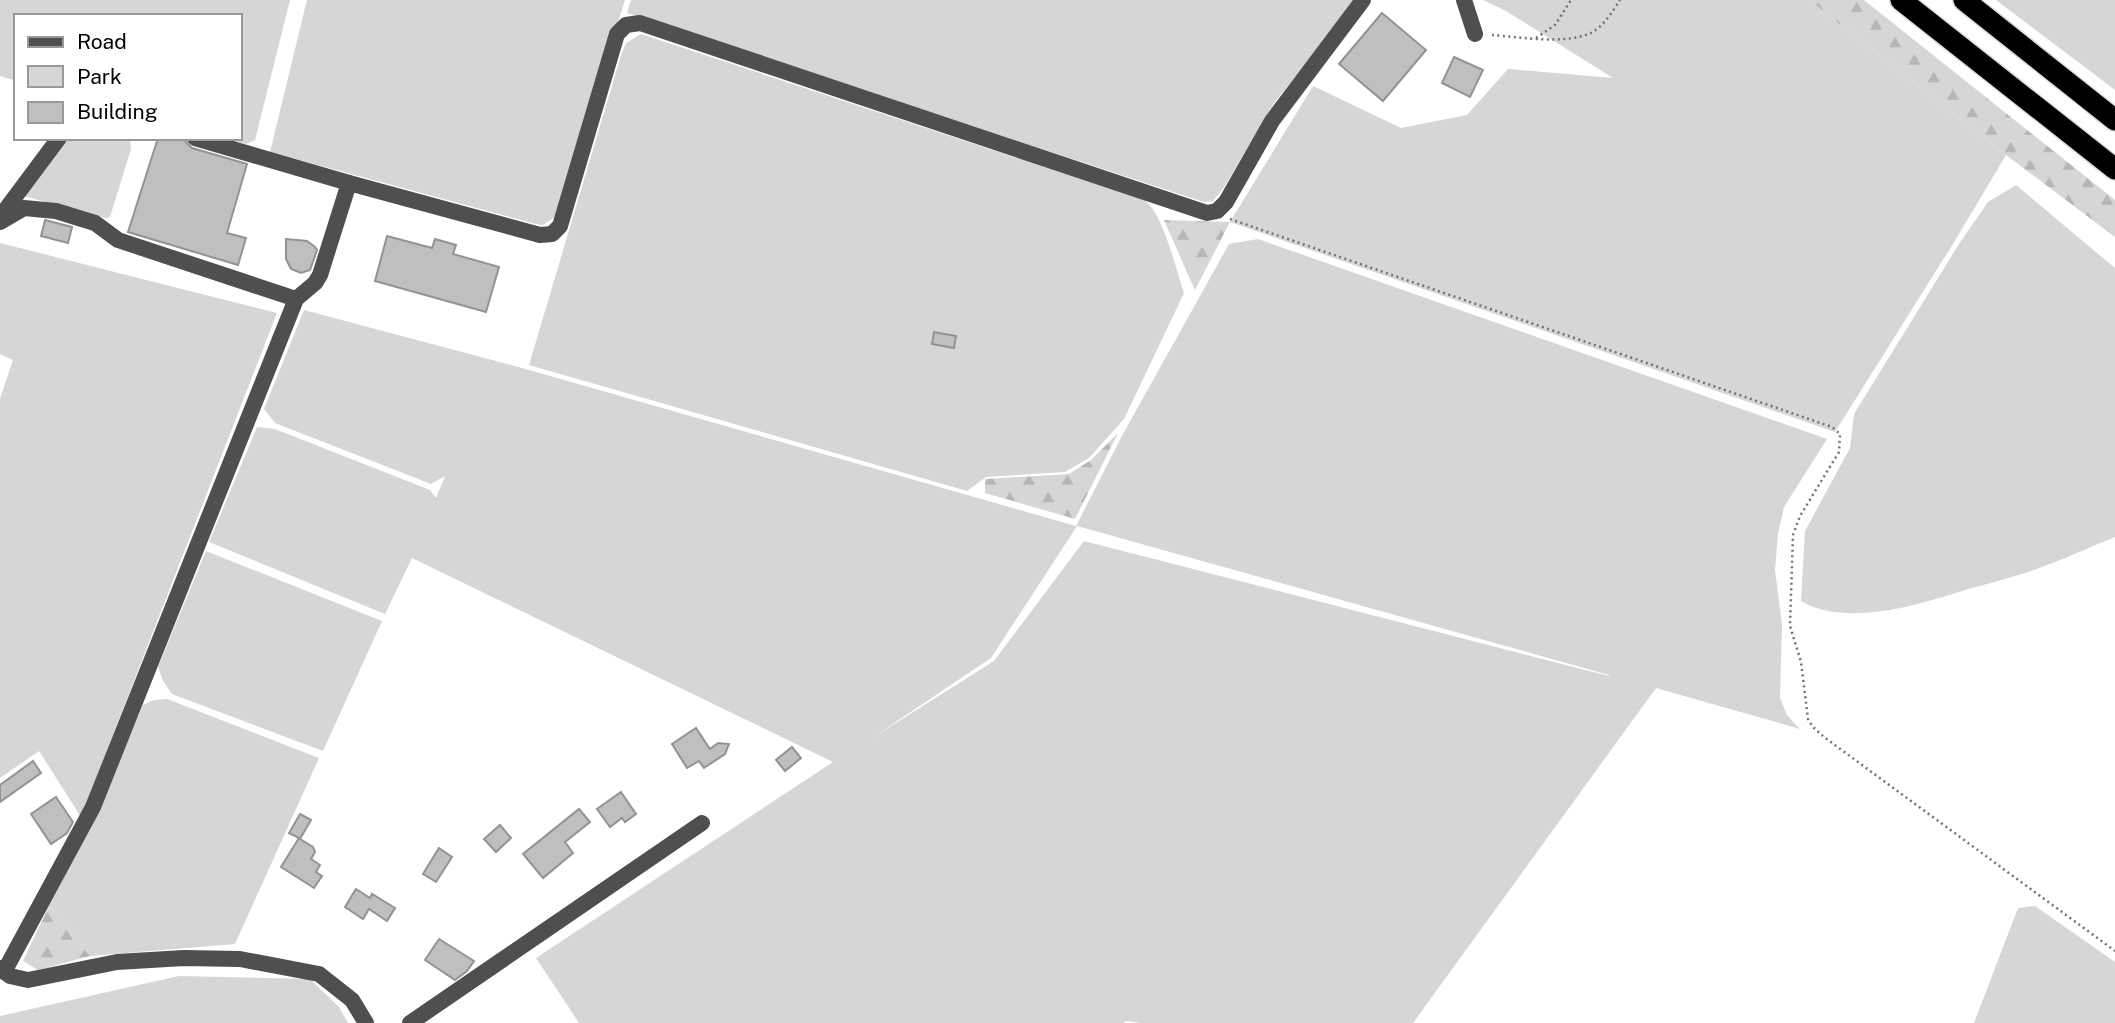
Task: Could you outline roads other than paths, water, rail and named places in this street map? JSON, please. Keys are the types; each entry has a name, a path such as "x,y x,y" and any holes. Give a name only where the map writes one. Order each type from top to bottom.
{"highway":[{"path":"1900,0 2115,169"},
{"path":"1964,0 2115,120"}],"street":[{"path":"202,140 540,235 552,234 560,226 617,34 626,25 640,23 1207,213 1217,211 1226,202 1272,121 1363,0"},
{"path":"1464,0 1475,34"},
{"path":"0,217 58,140"},
{"path":"349,183 320,275 315,283 296,299 93,807 4,975 28,980 117,962 184,958 240,959 319,974 352,1000 366,1023"},
{"path":"0,222 24,208 56,211 95,223 118,240 296,299"},
{"path":"410,1023 702,823"}]}
